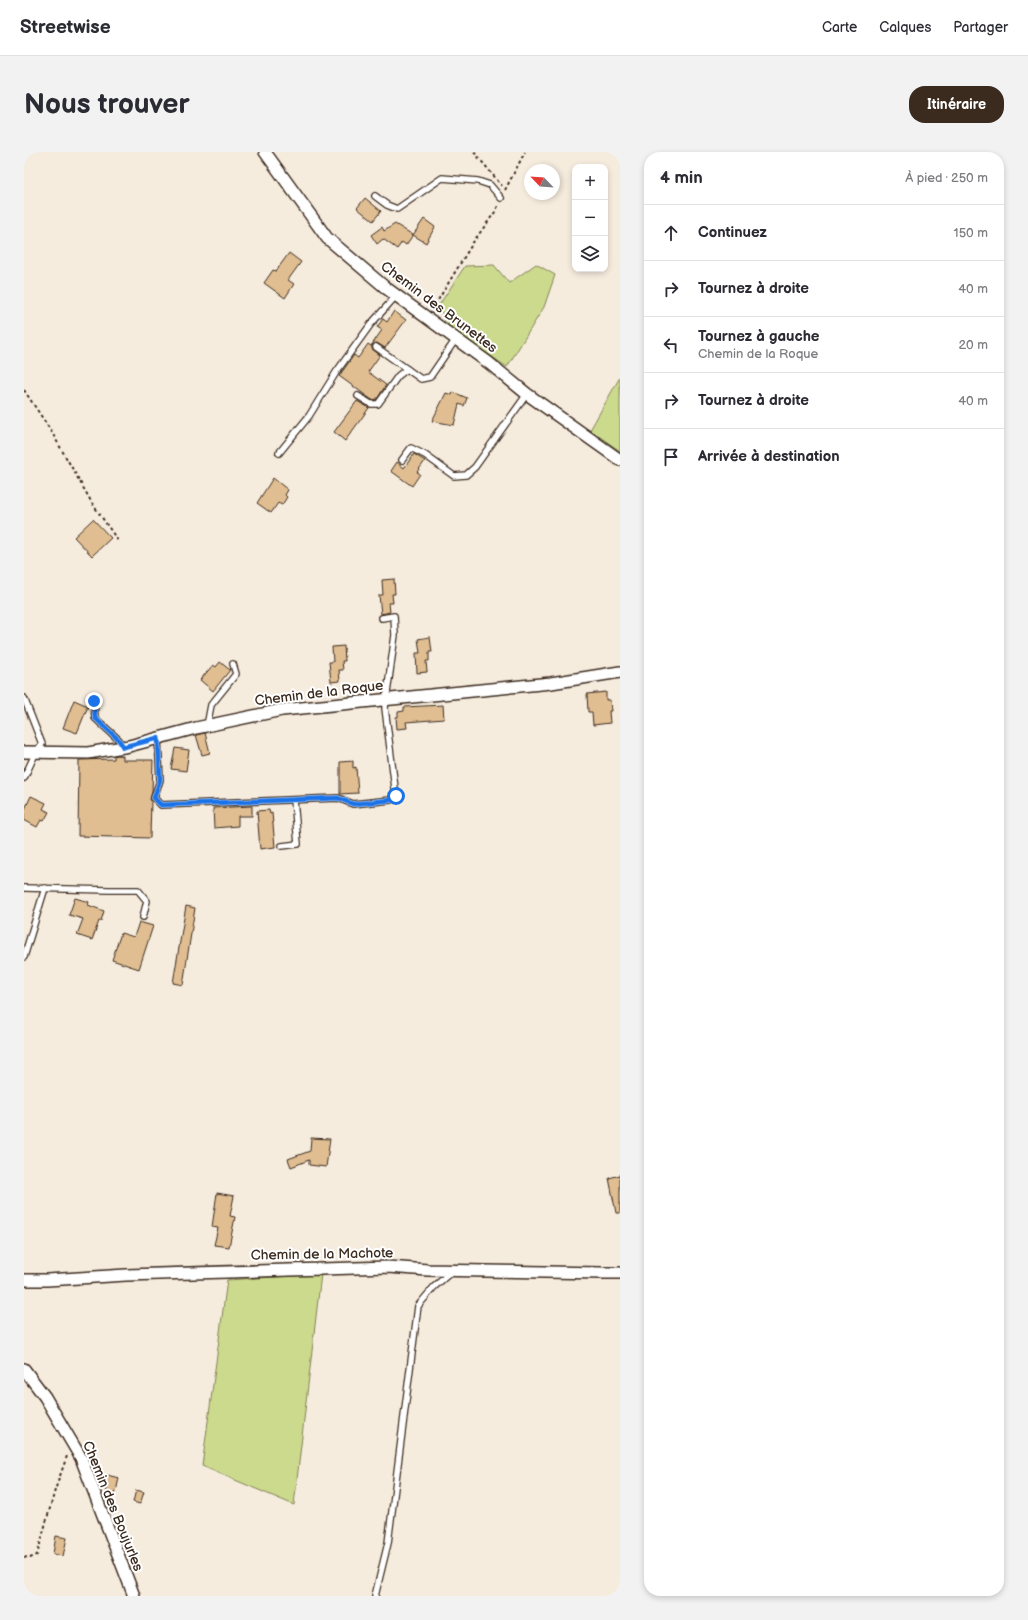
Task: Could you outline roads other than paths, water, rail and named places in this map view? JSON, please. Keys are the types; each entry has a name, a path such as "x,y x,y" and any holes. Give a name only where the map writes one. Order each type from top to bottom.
{"street":[{"name":"Chemin des Brunettes","path":"265,152 327,238 396,296 489,363 527,394 620,460"},
{"name":"Chemin de la Roque","path":"24,752 88,753 123,747 207,726 282,710 551,683 620,672"},
{"name":"Chemin de la Machote","path":"24,1280 388,1267 602,1274 620,1273"},
{"name":"Chemin des Boujurles","path":"24,1369 46,1397 81,1458 125,1577 134,1596"}],"lane":[{"path":"375,196 387,205 396,209 442,178 478,181 490,185 501,198"},
{"path":"279,453 309,416 337,371 371,324 396,296"},
{"path":"376,347 421,379 430,377 456,339"},
{"path":"358,396 371,404 378,404 398,376 407,370"},
{"path":"402,460 411,448 425,455 454,476 466,475 475,467 527,394"},
{"path":"158,738 160,780 154,798 161,805 338,798 353,804 391,800 396,796 385,708 388,699 395,635 394,616 382,618"},
{"path":"207,726 211,705 236,674 233,664"},
{"path":"24,698 42,744 36,752 24,778"},
{"path":"94,701 95,718 119,740 123,747"},
{"path":"282,846 298,844 294,800"},
{"path":"24,888 138,890 147,901 143,917"},
{"path":"24,957 45,888"},
{"path":"375,1596 388,1543 418,1306 434,1287 453,1270"}]}
